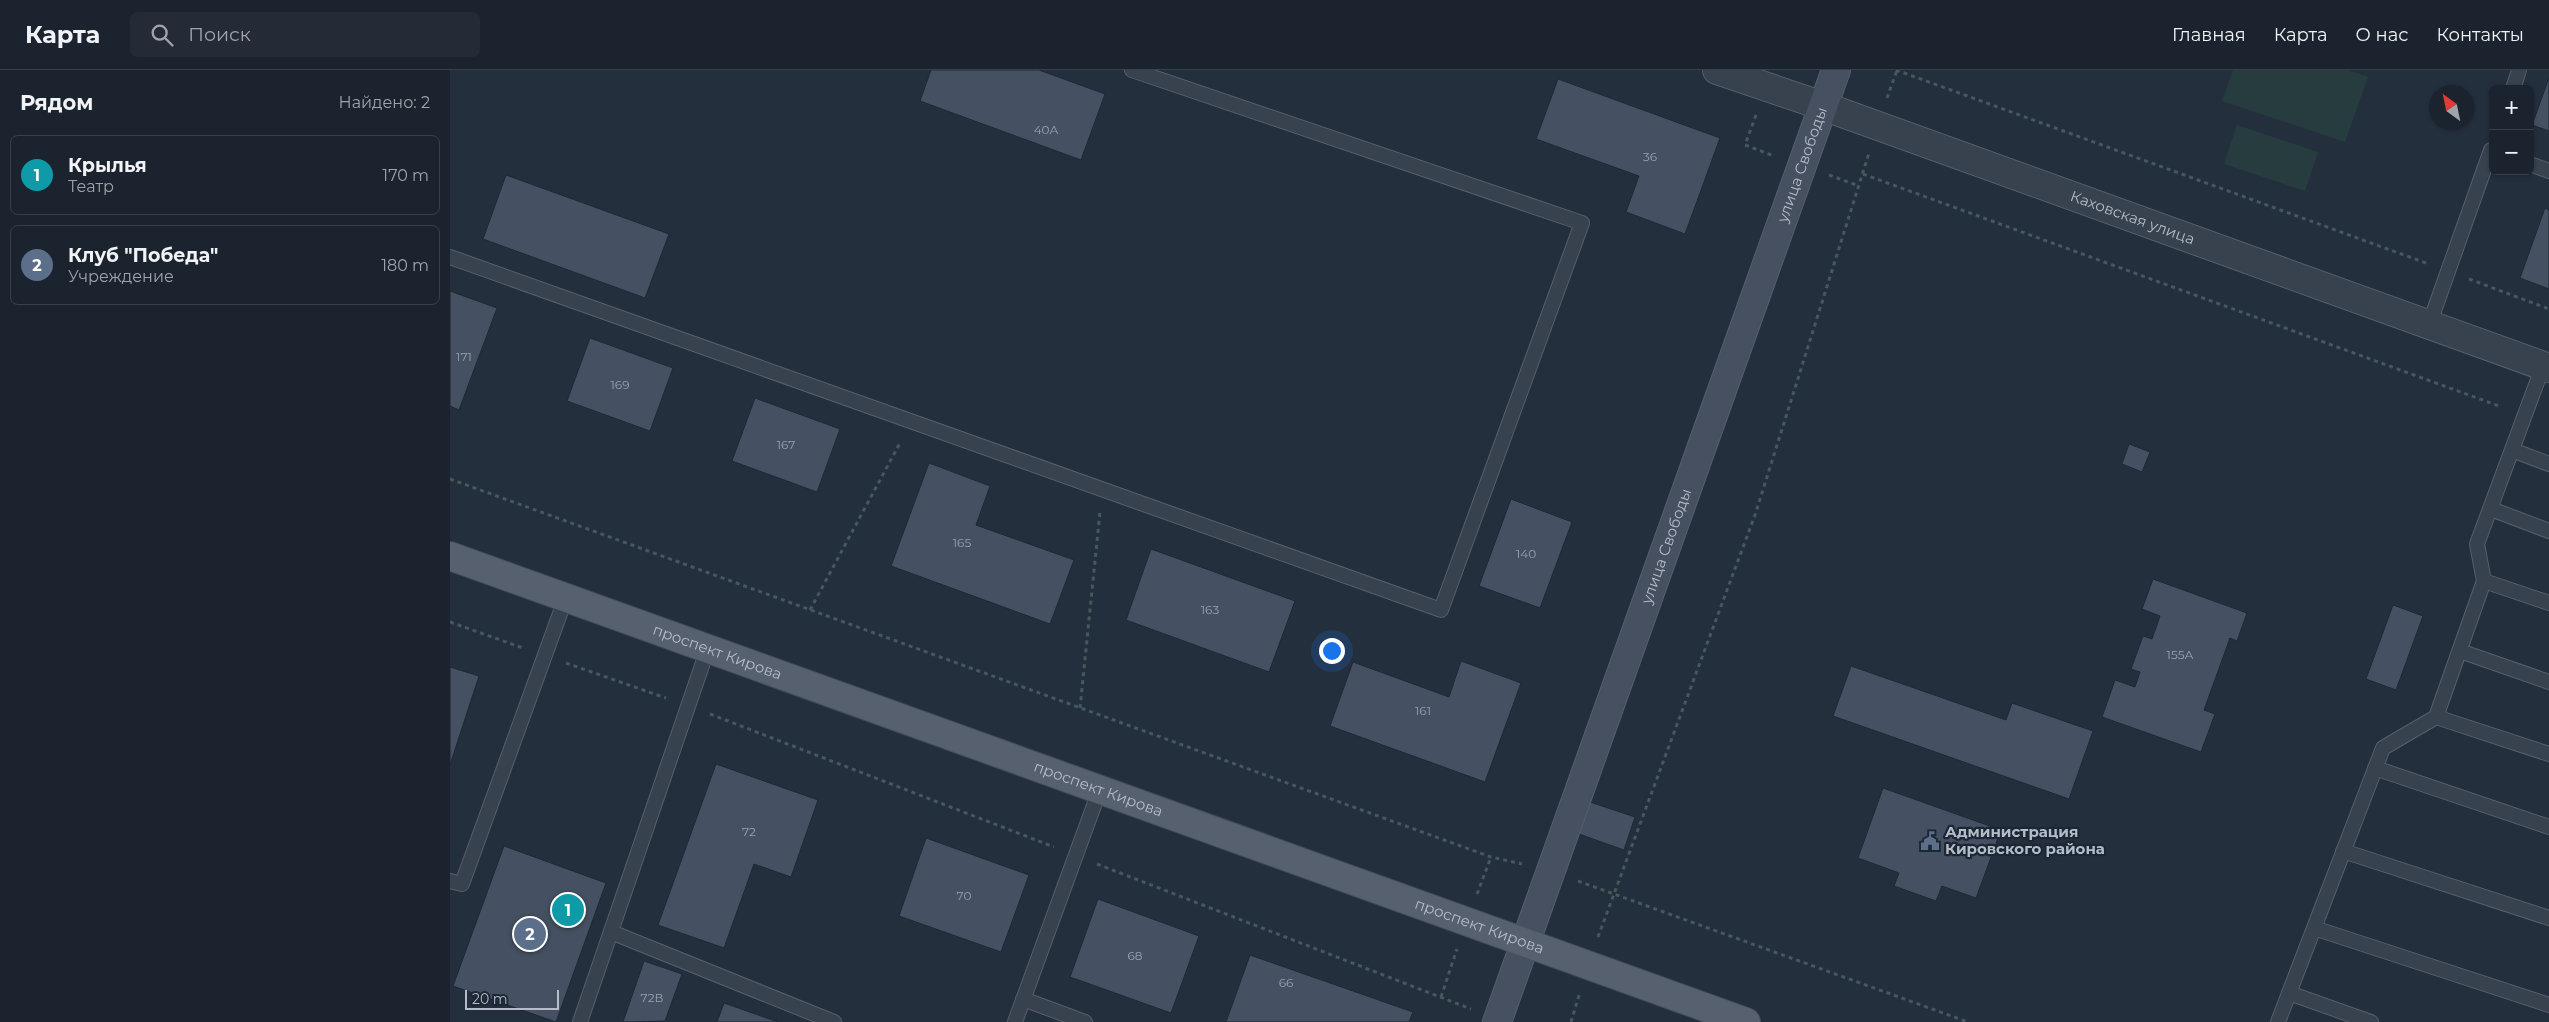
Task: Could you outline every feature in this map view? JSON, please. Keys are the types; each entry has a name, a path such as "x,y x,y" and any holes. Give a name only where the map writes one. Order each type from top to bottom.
{"main road":[{"name":"проспект Кирова","path":"450,556 1526,941 1746,1022"}],"street":[{"name":"Каховская улица","path":"1717,70 1823,106 2546,367"},
{"name":"улица Свободы","path":"1497,1021 1836,70"}],"lane":[{"path":"450,258 1441,610 1582,224 1132,70"},
{"path":"2514,85 2520,70"},
{"path":"2429,325 2489,156"},
{"path":"2534,165 2549,171"},
{"path":"2278,1022 2383,748 2436,717 2484,581 2477,544 2512,450 2546,367"},
{"path":"2512,450 2549,464"},
{"path":"2490,509 2549,531"},
{"path":"2484,581 2549,603"},
{"path":"450,881 462,884 566,597"},
{"path":"580,1022 708,648"},
{"path":"2460,650 2549,682"},
{"path":"2436,717 2549,754"},
{"path":"2375,768 2549,827"},
{"path":"1015,1022 1100,789"},
{"path":"2343,852 2549,918"},
{"path":"2314,928 2549,1005"},
{"path":"611,932 834,1022"},
{"path":"2289,993 2372,1022"},
{"path":"1023,999 1085,1022"}],"path":[{"path":"1614,894 1755,515 1896,70 2549,309"},
{"path":"1863,174 2499,406"},
{"path":"810,610 911,422"},
{"path":"450,479 1491,857 1551,871 1968,1022"},
{"path":"1080,708 1102,489"},
{"path":"450,622 688,706 1497,1021"}],"green space":[{"path":"2233,70 2348,70 2368,77 2345,142 2222,101"},
{"path":"2237,125 2318,152 2305,191 2224,164"}],"building":[{"path":"931,70 1039,70 1105,94 1081,160 920,101"},
{"path":"2549,78 2549,131 2534,126 2534,119"},
{"path":"1558,79 1720,138 1685,234 1626,212 1639,176 1536,139"},
{"path":"506,175 669,234 645,298 483,239"},
{"path":"2545,208 2549,210 2549,289 2520,278"},
{"path":"450,291 497,308 459,410 450,406"},
{"path":"590,338 673,368 650,431 567,401"},
{"path":"755,398 840,429 817,492 732,461"},
{"path":"2129,444 2150,452 2142,472 2122,464"},
{"path":"929,463 990,486 976,525 1074,560 1050,624 891,566"},
{"path":"1511,499 1572,522 1540,608 1479,586"},
{"path":"1151,549 1295,601 1269,672 1126,620"},
{"path":"2153,579 2247,613 2237,641 2230,638 2204,710 2215,714 2201,752 2102,717 2115,680 2135,687 2140,672 2131,669 2143,636 2152,639 2160,616 2142,609"},
{"path":"2393,605 2423,616 2396,690 2366,679"},
{"path":"1461,661 1521,683 1485,782 1330,726 1353,662 1449,697"},
{"path":"1851,666 2006,720 2012,703 2093,731 2069,799 1833,716"},
{"path":"450,667 479,676 450,765"},
{"path":"716,764 818,800 791,877 754,864 724,948 658,925"},
{"name":"Администрация Кировского района","path":"1883,788 2001,830 1976,898 1942,886 1936,901 1894,886 1899,873 1858,858"},
{"path":"1590,802 1635,817 1624,850 1579,834"},
{"path":"926,838 1029,875 1001,952 899,916"},
{"path":"504,846 606,883 556,1022 453,986"},
{"path":"1098,899 1199,936 1171,1013 1070,977"},
{"path":"1250,955 1413,1012 1409,1022 1226,1022"},
{"path":"644,961 682,974 665,1021 623,1022"},
{"path":"724,1003 778,1022 717,1022"}],"place":[{"name":"Администрация Кировского района","path":"1930,841"},
{"name":"Крылья","path":"568,910"},
{"name":"Клуб \"Победа\"","path":"530,934"}]}
